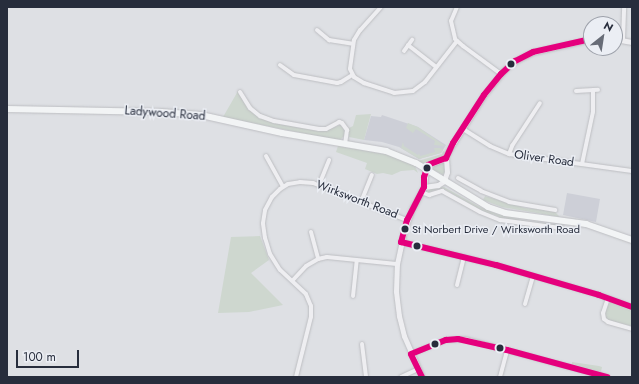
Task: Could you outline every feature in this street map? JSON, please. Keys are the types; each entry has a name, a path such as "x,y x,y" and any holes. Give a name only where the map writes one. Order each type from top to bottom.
{"main road":[{"name":"Ladywood Road","path":"7,109 161,112 201,115 251,127 393,153 426,169 476,201 505,212 586,224 632,240"}],"street":[{"path":"381,7 360,30 353,44 349,64 352,75 360,81 384,90 403,93 419,88 457,41"},
{"path":"457,7 452,17 452,25 457,41 501,74"},
{"path":"624,7 623,40 632,42"},
{"path":"317,30 330,40 353,44"},
{"path":"404,51 412,40"},
{"path":"423,190 438,185 444,181 447,172 446,158 462,129 484,95 501,74 515,61 532,52 583,41"},
{"path":"408,46 436,68"},
{"path":"280,65 294,75 337,83 352,75"},
{"path":"576,91 596,90 582,164"},
{"path":"240,92 254,112 274,122 319,129 326,129 339,122 342,123 347,130 345,144"},
{"path":"245,100 250,97"},
{"path":"509,154 512,146 538,105 542,110"},
{"name":"Oliver Road","path":"462,129 490,146 509,154 632,171"},
{"path":"266,156 283,187 272,197 265,210 264,231 270,254 280,270 293,280 306,294 312,311 298,377"},
{"path":"422,377 411,354 399,316 396,291 397,264 407,220 423,190 426,169 428,165 446,158"},
{"path":"319,185 329,160"},
{"path":"361,202 372,175"},
{"path":"462,179 481,191 516,204 552,208"},
{"name":"Wirksworth Road","path":"283,187 300,182 319,185 407,220"},
{"path":"423,190 429,195 442,190 493,218 559,229"},
{"path":"476,201 481,191"},
{"path":"311,232 318,259"},
{"path":"401,242 533,276 608,298 632,307"},
{"path":"293,280 306,266 318,259 331,257 397,264"},
{"path":"457,284 464,257"},
{"path":"353,296 357,260"},
{"path":"525,304 533,276"},
{"path":"608,298 603,313 604,319 608,322 632,329"},
{"path":"411,354 453,339 465,339 607,377"},
{"path":"362,344 366,377"},
{"path":"500,377 507,350"},
{"path":"401,377 418,369"}],"shaded area":[{"path":"238,91 247,108 262,118 330,129 340,125 345,130 345,135 341,139 336,140 223,117"},
{"path":"371,114 364,140 349,137 349,128 353,126 356,115"},
{"path":"382,115 418,127 446,145 441,153 419,159 399,147 382,142 364,140 371,116 381,117"},
{"path":"408,123 418,127 445,146 434,145 435,141 416,129 413,133 406,128"},
{"path":"403,142 404,146 418,155 419,153 420,156 435,152 434,148 440,148 443,150 441,153 419,159 401,148"},
{"path":"338,146 390,155 415,166 418,173 414,170 401,171 392,175 383,173 377,174 365,169 367,163 336,152"},
{"path":"443,151 445,152 441,158 426,164 418,161 442,154"},
{"path":"444,161 445,171 443,175 429,167"},
{"path":"444,187 478,206 497,214 530,222 563,225 563,227 501,218 493,214 488,214 444,189 438,189 427,193 430,189"},
{"path":"567,193 600,199 596,222 563,215"},
{"path":"485,196 525,208 554,211 560,217 502,207 483,200"},
{"path":"260,236 269,260 251,273 283,305 249,312 218,313 231,237"},
{"path":"610,302 632,311 632,326 606,319 604,313"},
{"path":"572,362 602,367 601,372 572,364"}],"transit line":[{"path":"583,41 533,52 515,61 501,74 484,95 453,143 446,158 428,165 424,177 424,187 407,220 401,242 496,265 599,295 632,307"},
{"path":"422,377 411,354 446,340 458,339 507,350 607,377"}],"place":[{"name":"St Norbert Drive / Wirksworth Road","path":"405,229"}]}
